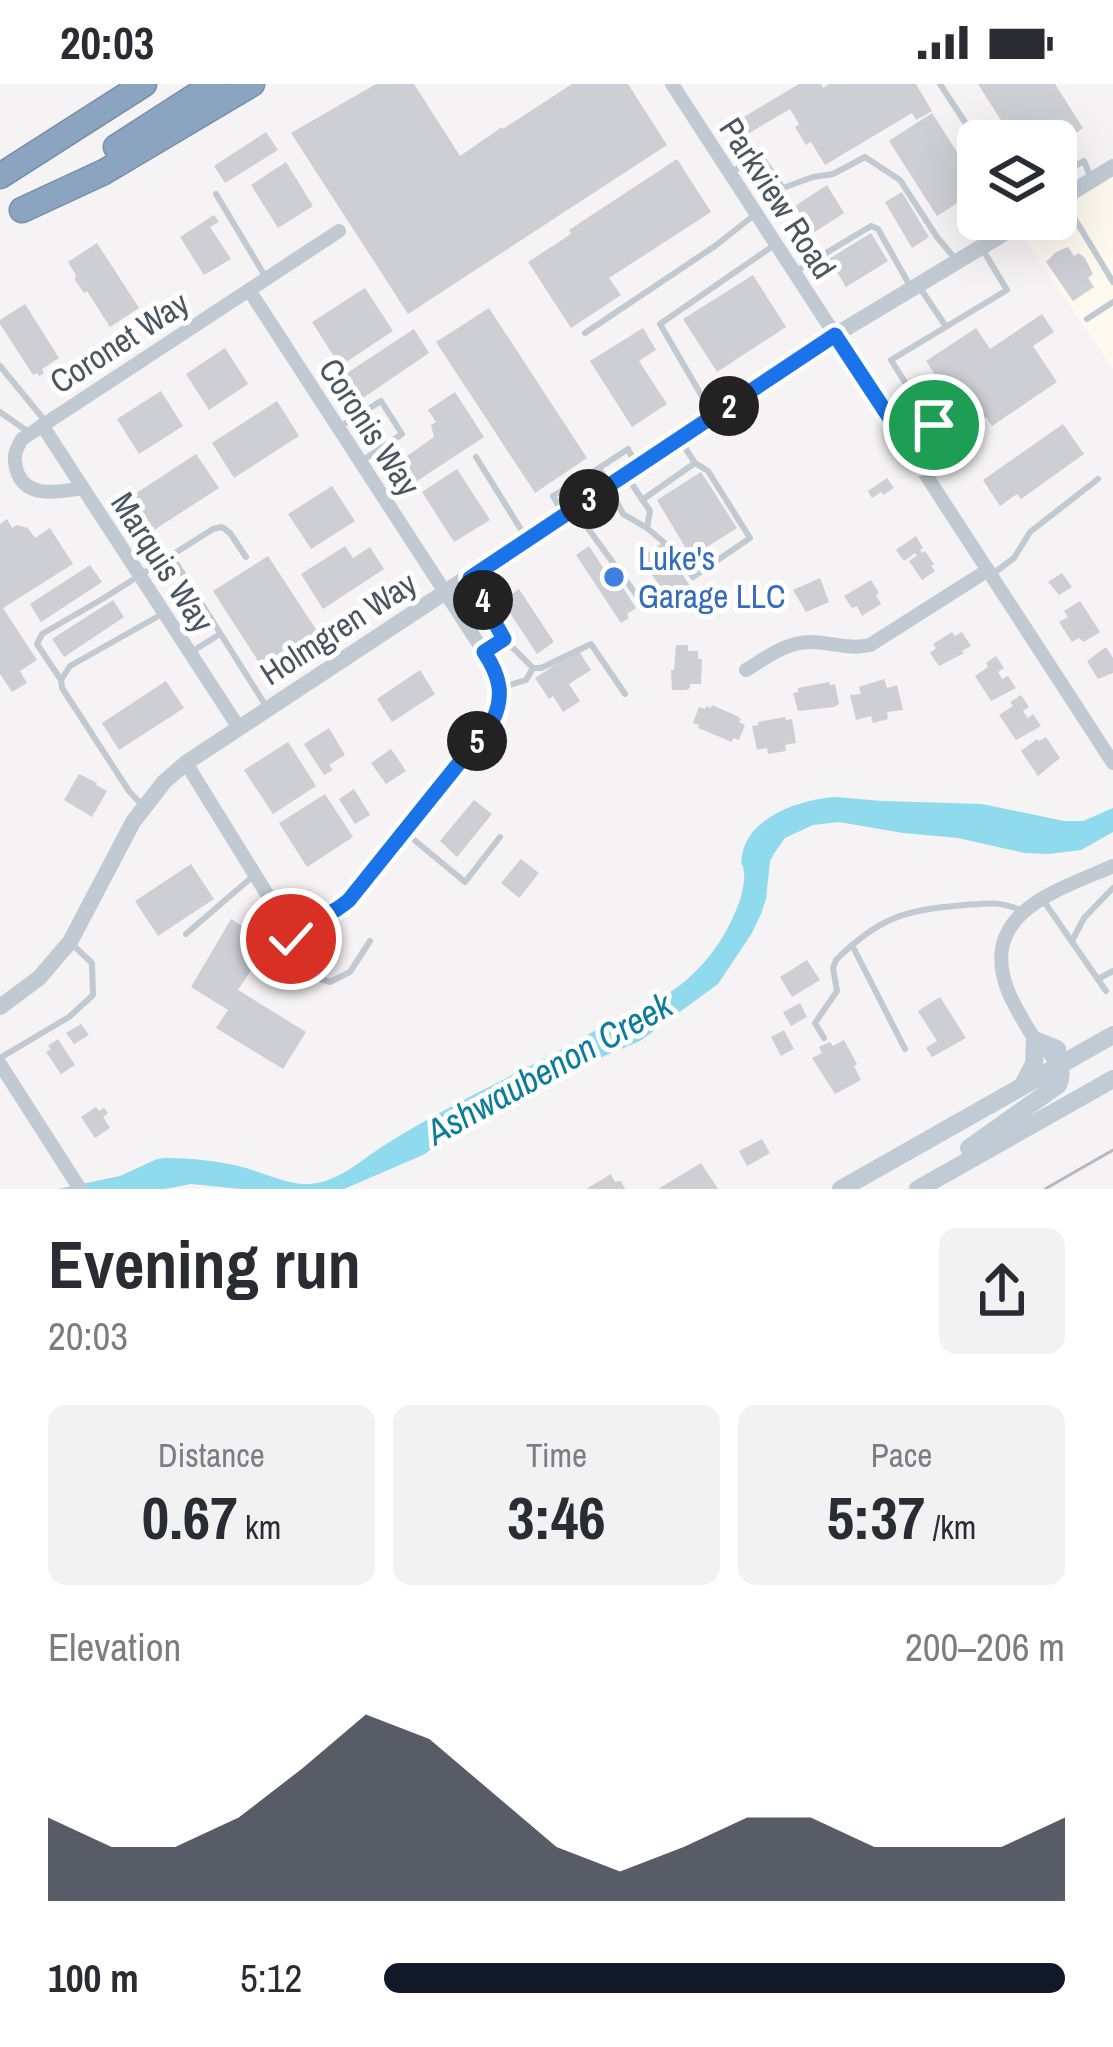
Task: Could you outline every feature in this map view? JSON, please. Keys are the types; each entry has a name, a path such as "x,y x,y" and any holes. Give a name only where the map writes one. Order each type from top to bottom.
{"highway":[{"path":"70,131 128,84"},
{"path":"0,176 144,84"},
{"path":"0,225 214,84"},
{"path":"22,210 104,172 252,84"}],"main road":[{"path":"1041,1043 1070,1050 1113,1026"},
{"path":"841,1189 1113,1036"},
{"path":"920,1187 1048,1094 1061,1078 1060,1066 1041,1043"},
{"path":"1023,1085 1041,1043"},
{"path":"920,1187 1113,1079"},
{"path":"1021,1131 1030,1136 1113,1089"}],"street":[{"name":"Parkview Road","path":"672,84 1113,764"},
{"path":"1077,189 1113,167"},
{"name":"Coronet Way","path":"83,488 54,493 27,487 17,474 15,450 39,427 339,231"},
{"name":"Holmgren Way","path":"0,1007 39,978 70,942 144,806 186,764 835,335 993,240"},
{"name":"Coronis Way","path":"248,290 484,652 500,688"},
{"name":"Marquis Way","path":"39,427 239,728"},
{"path":"746,670 798,643 870,645 990,573"},
{"path":"186,764 270,899 297,916 318,917 341,907 492,722 500,688"},
{"path":"1041,1043 1014,1004 1003,975 1009,930 1022,911 1041,897 1113,866"},
{"path":"0,1061 77,1185"}],"lane":[{"path":"940,84 964,120"},
{"path":"729,174 759,154 783,188 833,174 866,157 900,180 957,261"},
{"path":"1077,165 1084,161 1091,180"},
{"path":"216,194 266,279"},
{"path":"585,333 756,213"},
{"path":"794,272 874,226 945,325"},
{"path":"1077,227 1113,282"},
{"path":"920,464 945,446 890,360 1007,290 985,240"},
{"path":"713,416 660,324 776,244"},
{"path":"1087,319 1113,302"},
{"path":"0,366 39,427"},
{"path":"338,428 381,401 402,434 360,462"},
{"path":"0,412 39,427"},
{"path":"598,468 623,514 673,550 694,577 750,538 708,471 695,463 679,439"},
{"path":"646,608 553,496 628,449 631,470 650,511 647,528"},
{"path":"476,457 527,540"},
{"path":"642,500 695,463"},
{"path":"990,573 1014,558 1030,532 1098,479"},
{"path":"144,806 129,791 62,688 38,639 212,529 222,527 230,533 246,557"},
{"path":"171,555 268,710"},
{"path":"470,578 504,639 532,668 591,644 626,694"},
{"path":"61,680 70,667 164,613"},
{"path":"190,653 220,634"},
{"path":"484,652 504,639"},
{"path":"500,688 526,680 532,668"},
{"path":"404,832 465,882 500,837"},
{"path":"186,934 254,875"},
{"path":"1072,941 1084,918 1113,888"},
{"path":"1041,897 1106,991"},
{"path":"824,1038 815,1023 837,991 836,960 887,920 910,911 1005,903 1022,911"},
{"path":"297,916 292,955 303,974 330,982 350,972 370,941"},
{"path":"0,1061 93,995 92,963 70,942"},
{"path":"852,945 905,1049"},
{"path":"1098,979 1113,971"}],"shaded area":[{"path":"1113,167 1113,369 1025,240 1077,240 1077,189"}],"water":[{"name":"Ashwaubenon Creek","path":"836,797 982,804 1064,821 1083,821 1113,808 1113,832 1081,850 1048,854 839,822 813,825 785,838 775,852 761,914 718,984 640,1041 485,1113 423,1155 344,1189 191,1184 165,1189 58,1189 120,1176 165,1158 226,1163 301,1184 340,1175 439,1113 674,990 702,964 730,924 743,886 742,856 754,830 778,812"}],"building":[{"path":"376,84 414,84 460,156 572,84 628,84 667,145 408,314 291,133"},
{"path":"799,84 821,84 823,88 829,84 916,84 932,111 916,120 912,113 825,165 811,142 806,145 790,109 746,135 737,121"},
{"path":"978,84 1055,84 1083,128 1077,132 1077,120 1001,120"},
{"path":"932,113 957,152 957,203 937,216 889,141"},
{"path":"266,132 278,150 225,183 214,166"},
{"path":"677,159 711,212 609,278 621,295 571,328 528,262"},
{"path":"286,162 313,206 278,228 251,185"},
{"path":"827,185 844,213 813,233 795,206"},
{"path":"902,192 929,237 912,248 885,202"},
{"path":"214,215 219,222 210,227 231,259 204,275 180,237"},
{"path":"871,233 888,261 846,287 829,259"},
{"path":"97,243 139,308 110,327 75,280 68,262"},
{"path":"1068,247 1074,256 1079,253 1085,258 1093,274 1088,278 1094,287 1073,301 1046,262"},
{"path":"753,275 786,327 717,372 683,319"},
{"path":"365,288 393,331 340,366 312,322"},
{"path":"25,304 59,358 39,376 33,375 0,324"},
{"path":"489,308 587,458 535,493 436,342"},
{"path":"1042,314 1054,332 1033,346 1057,382 992,426 986,417 970,428 926,361 976,328 990,349"},
{"path":"643,328 656,350 639,361 667,404 632,427 590,361"},
{"path":"414,329 429,353 360,400 344,375"},
{"path":"225,348 248,384 209,410 186,374"},
{"path":"161,391 183,426 139,454 117,419"},
{"path":"455,392 484,437 414,483 400,461 434,437 431,425 436,422 428,410"},
{"path":"277,401 299,436 234,478 212,443"},
{"path":"1063,424 1084,454 1021,499 1017,494 1000,506 983,480"},
{"path":"196,454 219,488 154,530 132,496"},
{"path":"457,469 490,520 454,542 422,492"},
{"path":"701,472 737,528 691,557 657,500"},
{"path":"887,478 894,488 872,498 868,491"},
{"path":"332,486 355,521 311,549 288,514"},
{"path":"7,519 12,528 28,528 35,538 50,528 73,564 3,608 37,660 20,671 27,683 12,692 0,674 0,524"},
{"path":"916,536 935,571 922,580 909,561 915,553 904,561 896,550"},
{"path":"662,543 690,586 668,600 641,557"},
{"path":"345,546 353,558 370,547 384,569 323,609 301,574"},
{"path":"589,546 618,591 623,588 636,608 621,623 576,555"},
{"path":"268,556 317,631 262,667 213,591"},
{"path":"90,565 102,582 41,622 30,604"},
{"path":"1062,573 1072,587 1059,595 1048,582"},
{"path":"820,578 829,602 806,612 793,590"},
{"path":"871,580 881,604 862,616 844,596"},
{"path":"519,589 554,642 537,654 502,601"},
{"path":"113,600 124,617 64,657 52,639"},
{"path":"1080,601 1100,632 1084,642 1079,638 1072,642 1059,622 1068,617 1064,611"},
{"path":"952,632 955,636 962,632 971,646 939,666 930,653 936,648 933,644"},
{"path":"676,645 698,651 701,684 672,690"},
{"path":"1106,647 1113,658 1113,673 1098,679 1087,661"},
{"path":"578,650 591,670 569,684 580,701 563,712 535,678"},
{"path":"996,656 1004,668 998,672 1002,679 1008,676 1016,688 991,701 975,676"},
{"path":"420,670 435,694 392,722 377,699"},
{"path":"884,679 887,688 897,685 903,710 887,712 888,719 873,723 871,716 856,720 850,695 861,694 859,687"},
{"path":"166,681 184,708 119,750 102,723"},
{"path":"835,684 839,704 798,711 793,693 798,688"},
{"path":"1021,695 1029,707 1023,711 1028,718 1033,714 1041,726 1016,740 999,715"},
{"path":"712,705 741,719 745,725 739,740 732,742 693,723 699,707"},
{"path":"792,719 796,743 785,745 786,751 768,754 767,748 757,750 752,726"},
{"path":"329,728 345,755 329,765 333,770 324,775 304,744"},
{"path":"1046,737 1060,758 1038,776 1021,751"},
{"path":"288,742 316,786 273,814 244,770"},
{"path":"391,749 406,771 386,784 371,763"},
{"path":"79,774 107,791 92,817 64,800"},
{"path":"354,789 370,815 355,824 339,799"},
{"path":"325,794 353,837 307,867 279,823"},
{"path":"474,800 492,814 457,857 440,841"},
{"path":"521,859 539,873 519,898 501,883"},
{"path":"191,864 214,899 158,936 135,901"},
{"path":"231,919 269,943 238,990 306,1032 283,1069 216,1028 228,1010 191,987"},
{"path":"807,960 820,980 792,997 780,977"},
{"path":"940,997 966,1038 932,1057 926,1048 937,1041 918,1011"},
{"path":"800,1003 807,1017 791,1026 783,1012"},
{"path":"81,1024 89,1035 74,1044 66,1033"},
{"path":"784,1030 794,1049 781,1056 771,1037"},
{"path":"58,1039 75,1065 61,1074 46,1052"},
{"path":"844,1040 861,1080 835,1094 812,1058 822,1053 819,1047"},
{"path":"96,1107 108,1113 103,1117 110,1128 95,1138 81,1117"},
{"path":"762,1139 770,1153 747,1166 739,1151"},
{"path":"701,1163 718,1189 658,1189"},
{"path":"611,1174 625,1189 586,1189"}],"railway":[{"path":"1045,1189 1113,1150"}],"place":[{"name":"Luke's Garage LLC","path":"614,577"}],"route":[{"path":"291,939 297,916 330,914 349,900 492,722 500,688 484,652 504,639 470,578 835,335 920,464 945,446 934,425"}]}
